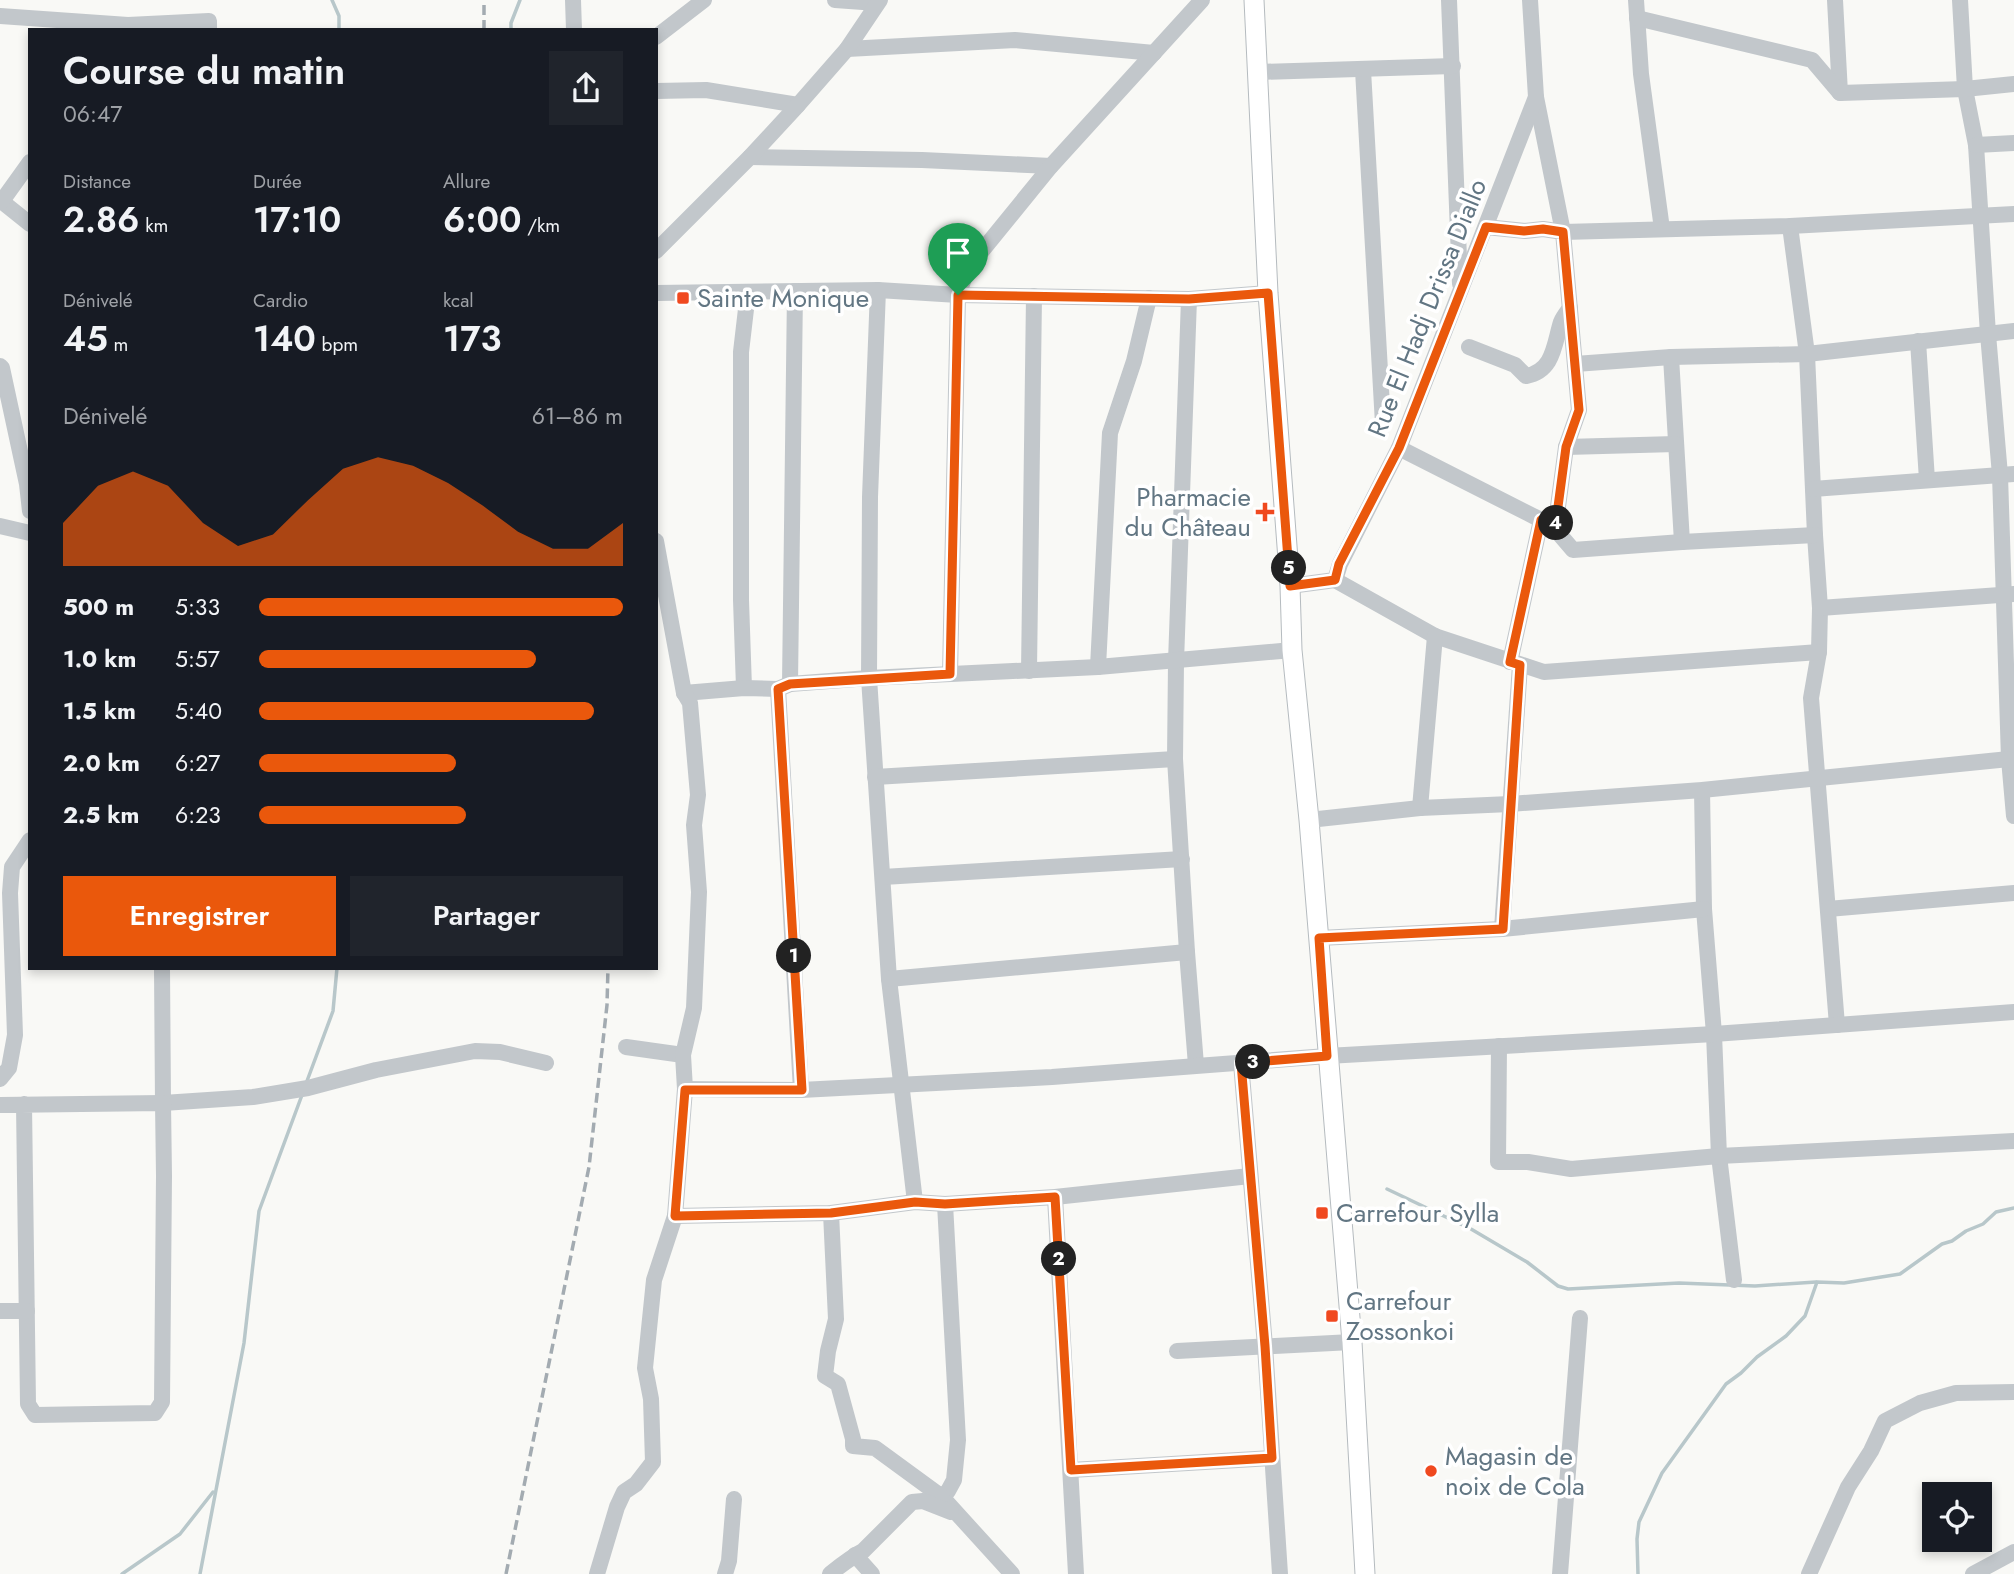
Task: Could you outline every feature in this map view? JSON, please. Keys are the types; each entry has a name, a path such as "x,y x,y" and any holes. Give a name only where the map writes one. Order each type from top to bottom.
{"main road":[{"path":"1254,0 1268,293 1290,586 1292,650 1309,820 1352,1342 1366,1574"}],"street":[{"path":"573,0 574,28"},
{"path":"658,35 704,0"},
{"path":"835,0 878,1"},
{"path":"950,674 958,295 968,268 1051,166 1202,0"},
{"path":"1449,0 1461,292"},
{"name":"Rue El Hadj Drissa Diallo","path":"1335,580 1339,564 1399,448 1536,97 1530,0"},
{"path":"1636,0 1641,74 1662,229"},
{"path":"1835,0 1840,93"},
{"path":"1960,0 1965,89 1976,145 1988,334 2007,474 2010,759 2014,816"},
{"path":"658,249 798,105 847,49 878,1"},
{"path":"0,16 127,28 209,21 209,28"},
{"path":"1637,18 1812,60 1840,93"},
{"path":"847,49 1014,40 1154,53"},
{"path":"1258,72 1453,66"},
{"path":"1363,70 1383,424"},
{"path":"1840,93 1965,89 2014,84"},
{"path":"658,91 706,90 798,105"},
{"path":"1503,929 1515,664 1566,447 1579,410 1563,232 1536,97"},
{"path":"1976,145 2014,143"},
{"path":"750,157 922,160 1051,166"},
{"path":"28,165 1,200 28,222"},
{"path":"1486,227 1563,232 1790,226 2014,214"},
{"path":"1790,226 1807,354 1821,608 1819,652 1811,698 1836,1025"},
{"path":"658,293 878,290 958,295 1189,299 1268,293"},
{"path":"878,290 870,497 869,678 889,979 915,1202"},
{"path":"795,291 784,686 802,1090"},
{"path":"744,688 741,600 741,352 748,292"},
{"path":"1029,671 1034,296"},
{"path":"1098,667 1110,433 1134,361 1149,298"},
{"path":"1189,299 1175,760 1196,1065"},
{"path":"1469,347 1515,365 1527,376 1535,374 1552,357 1562,320 1570,308"},
{"path":"1575,364 1671,357 1807,354 2014,331"},
{"path":"1918,341 1927,480"},
{"path":"1671,357 1682,542"},
{"path":"0,366 28,493"},
{"path":"1566,447 1676,444"},
{"path":"1399,448 1548,524 1573,550 1815,535"},
{"path":"1813,489 2007,474"},
{"path":"0,526 28,533"},
{"path":"597,1574 624,1492 636,1484 653,1462 652,1398 645,1368 654,1280 675,1216 685,1090 682,1055 694,1007 699,892 694,825 698,795 690,704 684,693 658,552"},
{"path":"1290,586 1335,580 1435,636 1544,672 1819,652"},
{"path":"1821,608 2009,594"},
{"path":"1420,808 1435,636"},
{"path":"684,693 869,678 1176,662 1292,650"},
{"path":"1309,820 1420,808 1510,804 1817,780 2010,759"},
{"path":"875,777 1175,760"},
{"path":"1702,790 1704,909 1714,1034 1719,1156 1734,1280"},
{"path":"0,1079 9,1068 15,1035 6,960 12,867 28,844"},
{"path":"883,877 1182,859"},
{"path":"1828,909 2014,893"},
{"path":"1319,938 1503,929 1704,909"},
{"path":"889,979 1187,952"},
{"path":"24,1104 28,1404 34,1415 155,1413 162,1402 162,970"},
{"path":"685,1090 802,1090 901,1086 2014,1012"},
{"path":"626,1046 682,1055"},
{"path":"1499,1046 1499,1162 1528,1162 1571,1169 1719,1156 2014,1141"},
{"path":"0,1105 163,1103 253,1097 308,1088 376,1070 475,1051 500,1052 546,1063"},
{"path":"1241,1063 1265,1346 1280,1574"},
{"path":"675,1216 831,1213 915,1202 945,1204 1055,1197 1250,1176"},
{"path":"1055,1197 1076,1574"},
{"path":"942,1497 954,1480 958,1440 945,1204"},
{"path":"831,1213 836,1319 825,1376 838,1384 853,1446 875,1448 942,1497 1012,1574"},
{"path":"0,1311 27,1311"},
{"path":"1560,1574 1580,1318"},
{"path":"1177,1351 1352,1342"},
{"path":"1808,1574 1848,1487 1871,1451 1885,1421 1920,1403 1956,1393 2014,1392"},
{"path":"1071,1470 1272,1458"},
{"path":"725,1574 729,1561 734,1499"},
{"path":"830,1574 863,1551 914,1501 923,1501 954,1513"},
{"path":"1973,1574 2014,1552"},
{"path":"855,1555 872,1574"}],"waterway":[{"path":"332,0 339,16 339,28"},
{"path":"511,28 520,0"},
{"path":"307,1081 333,1011 337,970"},
{"path":"200,1574 244,1343 259,1211 302,1095"},
{"path":"1387,1189 1471,1229 1527,1262 1558,1286 1568,1289 1679,1283 1755,1286 1816,1282"},
{"path":"1638,1574 1639,1522 1662,1473 1726,1384 1786,1336 1805,1316 1817,1282 1844,1283 1900,1274 1942,1244 1983,1224 1996,1212 2014,1208"},
{"path":"122,1574 180,1534 213,1492"}],"railway":[{"path":"484,0 484,28"},
{"path":"506,1574 589,1167 607,1005 608,970"}],"place":[{"name":"Sainte Monique","path":"683,298"},
{"name":"Pharmacie du Château","path":"1265,512"},
{"name":"Carrefour Sylla","path":"1322,1213"},
{"name":"Carrefour Zossonkoi","path":"1332,1316"},
{"name":"Magasin de noix de Cola","path":"1431,1471"}],"route":[{"path":"1486,227 1563,232 1579,410 1566,447 1555,529 1541,520 1510,662 1520,665 1503,929 1319,938 1327,1056 1241,1063 1272,1458 1071,1470 1055,1197 945,1204 915,1202 831,1213 675,1216 685,1090 802,1090 778,689 790,684 950,674 958,295 1189,299 1268,293 1290,586 1335,580 1339,564 1399,448 1486,227"}]}
